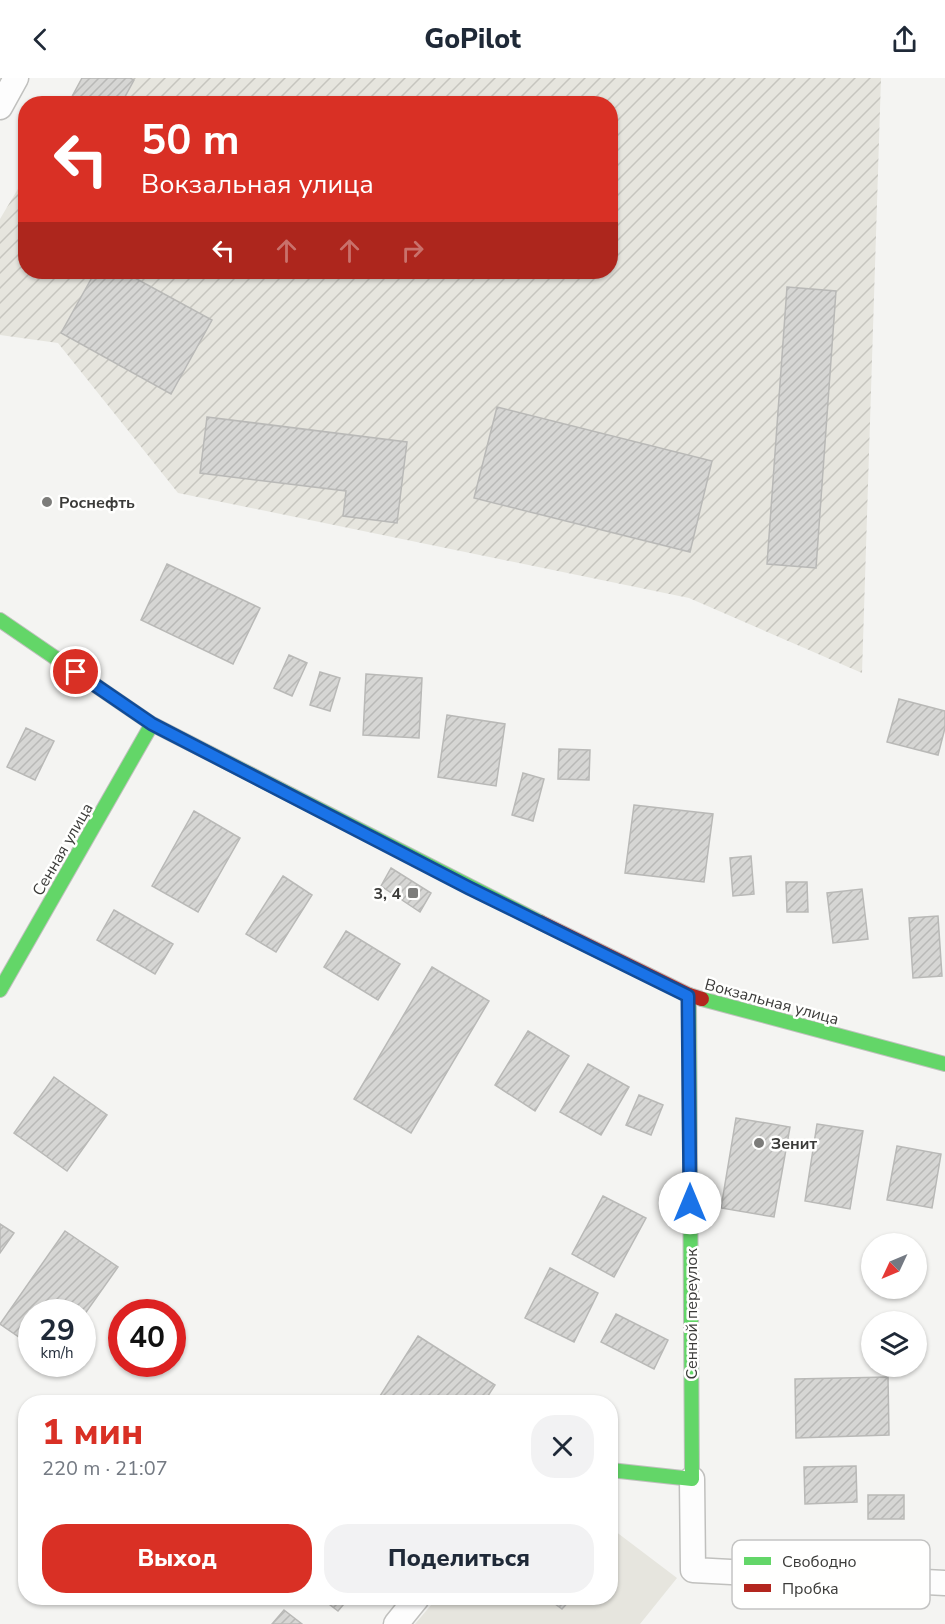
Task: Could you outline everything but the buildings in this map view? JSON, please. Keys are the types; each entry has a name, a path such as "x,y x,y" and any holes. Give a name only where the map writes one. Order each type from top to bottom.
{"street":[{"path":"0,106 16,78"},
{"name":"Вокзальная улица","path":"0,620 152,724 469,888 688,996 945,1064"},
{"name":"Сенная улица","path":"0,990 152,724"},
{"name":"Сенной переулок","path":"688,996 692,1479"},
{"path":"618,1471 692,1479 693,1570 732,1572"},
{"path":"930,1582 945,1583"},
{"path":"396,1624 411,1605"}],"shaded area":[{"path":"82,78 881,78 862,673 689,598 178,493 58,343 0,335 0,219 18,189 18,279 618,279 618,96 72,96"},
{"path":"618,1533 677,1578 640,1624 415,1624 431,1605 618,1605"}],"traffic: fast":[{"path":"0,620 152,724 540,922"},
{"path":"0,990 152,724"},
{"path":"618,1471 692,1479 689,995"},
{"path":"702,999 945,1064"}],"traffic: jam":[{"path":"540,922 689,995 702,999"}],"place":[{"name":"Роснефть","path":"47,502"},
{"name":"3, 4","path":"413,893"},
{"name":"Зенит","path":"759,1143"}],"route":[{"path":"76,672 152,724 469,888 688,996 690,1203"}]}
